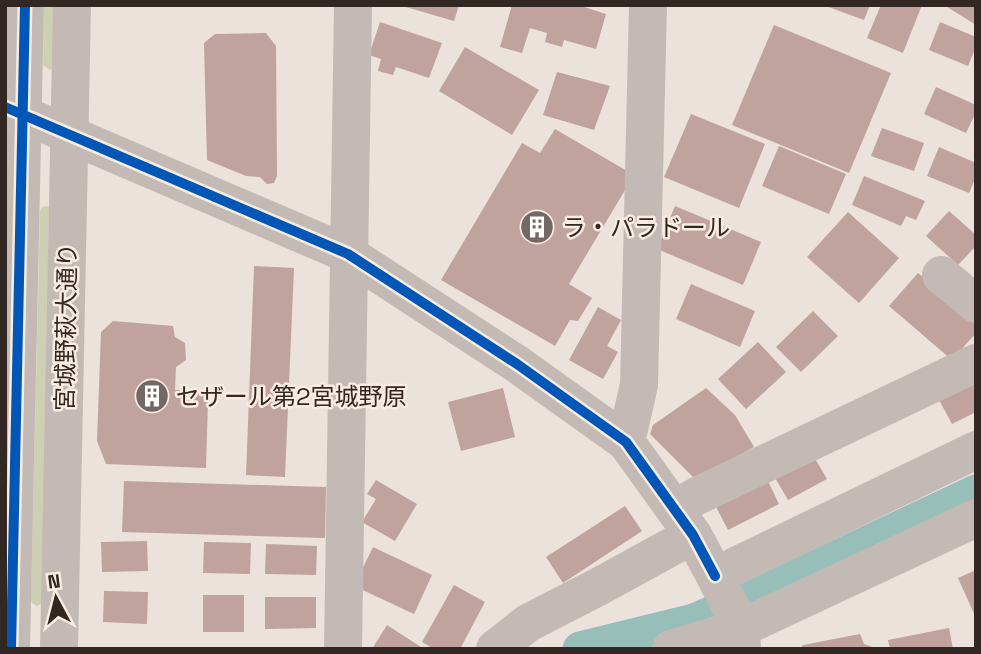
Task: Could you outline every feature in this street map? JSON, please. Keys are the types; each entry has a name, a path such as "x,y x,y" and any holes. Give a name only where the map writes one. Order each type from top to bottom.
{"street":[{"name":"宮城野萩大通り","path":"11,649 14,110 25,5"},
{"name":"宮城野萩大通り","path":"59,649 72,5"},
{"path":"343,649 353,5"},
{"path":"626,442 639,385 648,5"},
{"path":"14,110 348,254 517,364 626,442 683,522 716,577 741,634"},
{"path":"940,275 976,304"},
{"path":"495,649 528,624 598,587 683,522 697,496 976,363"},
{"path":"716,577 976,450"},
{"path":"671,649 741,634 976,518"}],"green space":[{"path":"44,5 57,5 54,68 50,70 43,65"},
{"path":"46,206 49,207 42,603 37,606 31,600 40,211"}],"building":[{"path":"399,5 459,5 454,21"},
{"path":"512,5 578,5 606,14 596,49 564,40 562,47 545,42 547,33 530,28 522,53 500,47"},
{"path":"823,5 870,5 864,20"},
{"path":"881,5 922,5 903,53 867,38"},
{"path":"944,5 976,5 976,25"},
{"path":"380,22 442,43 429,78 396,67 393,75 378,71 381,59 369,55"},
{"path":"940,22 976,37 976,47 968,66 929,50"},
{"path":"774,25 891,73 849,173 732,125"},
{"path":"266,33 276,46 277,176 274,183 267,184 260,177 246,176 207,160 204,43 215,34"},
{"path":"465,47 539,90 512,135 439,91"},
{"path":"557,72 610,86 594,130 543,115"},
{"path":"936,87 976,105 976,112 966,133 924,114"},
{"path":"691,114 765,144 739,208 664,177"},
{"path":"882,128 924,143 914,171 871,156"},
{"name":"ラ・パラドール","path":"555,129 634,175 569,284 592,298 578,321 570,320 555,346 441,280 522,143 540,153"},
{"path":"779,146 846,174 829,214 762,186"},
{"path":"939,147 976,163 976,177 969,193 927,176"},
{"path":"864,176 925,201 916,220 906,216 901,226 852,205"},
{"path":"675,206 761,242 743,285 657,249"},
{"path":"949,211 976,235 976,246 958,265 926,236"},
{"path":"848,212 899,258 859,303 807,257"},
{"path":"254,266 294,268 285,477 246,475"},
{"path":"918,273 976,323 976,333 952,360 889,306"},
{"path":"691,284 755,311 740,347 676,319"},
{"path":"598,307 621,320 607,346 618,352 603,379 569,360"},
{"path":"813,311 838,336 801,372 776,347"},
{"name":"セザール第2宮城野原","path":"113,321 173,326 175,337 185,343 186,360 176,367 175,390 203,390 208,402 206,468 106,464 97,441 101,332"},
{"path":"758,342 786,372 746,409 718,379"},
{"path":"976,378 976,412 952,424 938,398"},
{"path":"503,388 515,437 461,451 448,402"},
{"path":"706,388 735,415 754,447 696,480 650,434 653,425"},
{"path":"813,455 827,479 788,500 774,476"},
{"path":"765,475 779,504 728,530 713,501"},
{"path":"376,480 417,504 395,541 362,522 376,499 367,494"},
{"path":"124,481 326,487 325,538 122,532"},
{"path":"625,506 642,531 563,583 546,557"},
{"path":"147,541 148,571 102,572 101,542"},
{"path":"204,542 251,543 250,574 203,573"},
{"path":"266,544 317,546 316,575 265,574"},
{"path":"373,547 432,575 414,614 354,586"},
{"path":"976,570 976,618 958,578"},
{"path":"454,585 485,602 460,649 434,649 422,642"},
{"path":"104,591 148,592 147,624 103,622"},
{"path":"203,595 244,595 244,632 203,632"},
{"path":"265,597 316,597 316,628 265,629"},
{"path":"387,625 424,649 372,649"},
{"path":"949,628 953,649 890,649 888,640"},
{"path":"860,634 864,644 878,649 800,649 803,645"}],"waterway":[{"path":"580,649 694,621 802,574 976,492"}],"cycle path":[{"path":"11,649 25,5"},
{"path":"5,107 348,254 517,364 626,442 693,535 715,576"}],"place":[{"name":"ラ・パラドール","path":"537,227"},
{"name":"セザール第2宮城野原","path":"152,396"}]}
